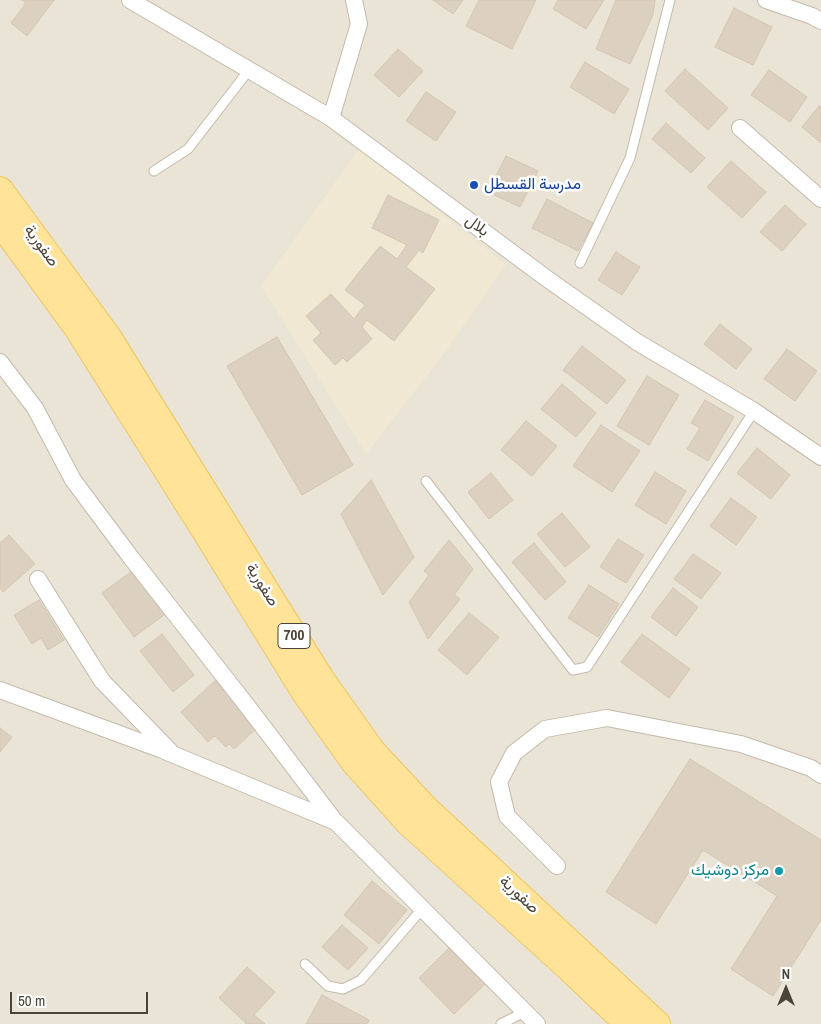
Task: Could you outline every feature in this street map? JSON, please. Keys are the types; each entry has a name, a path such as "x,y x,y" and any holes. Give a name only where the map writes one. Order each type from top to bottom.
{"main road":[{"name":"صفورية","path":"0,190 108,337 316,671 372,752 425,808 657,1024"},
{"name":"صفورية","path":"0,222 78,329 305,693 354,762 408,822 628,1024"}],"street":[{"name":"بلال","path":"130,0 332,118 530,266 637,342 754,411 821,457"},
{"path":"332,118 359,24 354,0"},
{"path":"766,0 821,21"},
{"path":"740,128 821,199"},
{"path":"0,362 35,408 73,480 336,822 537,1024"},
{"path":"38,579 102,681 176,756"},
{"path":"0,690 176,756 336,822"},
{"path":"557,866 507,816 499,782 514,753 545,730 607,718 740,744 811,768 821,775"}],"lane":[{"path":"580,263 630,158 670,0"},
{"path":"154,171 188,149 249,70"},
{"path":"426,481 574,670 587,667 754,411"},
{"path":"305,964 328,986 343,990 361,980 422,909"},
{"path":"501,1024 524,1012"}],"shaded area":[{"path":"0,0 821,0 821,1024 0,1024"},
{"path":"359,149 506,264 446,351 366,454 261,286"}],"building":[{"path":"22,0 54,0 27,36 11,23 26,3"},
{"path":"433,0 463,0 453,14"},
{"path":"479,0 536,0 512,49 466,26"},
{"path":"558,0 604,0 586,29 553,9"},
{"path":"616,0 655,0 653,15 630,64 596,49"},
{"path":"734,8 772,27 753,65 715,47"},
{"path":"398,49 423,71 399,97 374,75"},
{"path":"585,62 629,89 614,114 570,87"},
{"path":"685,69 728,108 708,130 665,91"},
{"path":"769,70 807,97 790,122 751,95"},
{"path":"426,92 456,112 436,141 406,121"},
{"path":"819,106 821,107 821,143 802,127"},
{"path":"666,123 705,158 691,173 652,139"},
{"path":"506,156 538,171 520,207 488,192"},
{"path":"731,161 766,192 742,218 707,187"},
{"path":"388,195 439,220 423,253 419,250 406,267 435,289 394,341 367,320 362,327 372,339 347,362 343,358 335,365 313,340 321,333 306,316 331,294 354,319 365,305 345,290 380,246 397,259 407,245 372,228"},
{"path":"547,199 593,223 578,251 532,228"},
{"path":"785,205 806,224 782,251 760,232"},
{"path":"616,252 640,267 622,295 598,280"},
{"path":"720,324 752,349 736,369 704,344"},
{"path":"277,337 353,465 302,495 227,366"},
{"path":"582,346 626,380 607,404 563,370"},
{"path":"787,349 817,371 795,401 764,379"},
{"path":"647,376 679,395 649,445 617,426"},
{"path":"562,384 596,413 576,437 541,409"},
{"path":"705,400 734,417 708,461 687,449 700,428 691,423"},
{"path":"526,421 557,446 532,476 501,450"},
{"path":"601,425 640,451 612,492 573,466"},
{"path":"757,448 790,475 771,499 737,473"},
{"path":"655,472 686,491 666,524 635,505"},
{"path":"491,473 513,500 489,519 468,492"},
{"path":"371,480 414,557 383,595 341,514"},
{"path":"731,498 757,517 736,545 710,526"},
{"path":"562,513 590,547 565,567 537,534"},
{"path":"9,535 35,564 3,592 0,588 0,543"},
{"path":"618,539 644,555 626,583 600,567"},
{"path":"449,540 473,569 454,595 460,599 428,639 409,602 429,575 424,571"},
{"path":"534,543 566,582 545,600 512,562"},
{"path":"693,554 721,573 701,599 674,579"},
{"path":"135,569 167,613 134,637 102,593"},
{"path":"589,585 619,604 598,637 568,618"},
{"path":"673,588 698,607 676,636 651,617"},
{"path":"39,600 64,640 48,650 41,638 32,644 14,615"},
{"path":"469,613 499,637 467,675 438,650"},
{"path":"162,634 194,675 173,692 140,651"},
{"path":"642,634 690,669 669,698 621,662"},
{"path":"216,680 259,726 234,749 229,744 226,747 215,736 208,742 181,712"},
{"path":"0,728 12,737 0,752"},
{"name":"مركز دوشيك","path":"690,759 821,840 821,920 773,996 731,969 777,896 703,850 656,924 606,892"},
{"path":"372,881 407,910 379,944 344,915"},
{"path":"342,925 368,948 348,970 322,947"},
{"path":"449,948 485,984 454,1014 419,978"},
{"path":"247,967 275,992 254,1015 265,1024 245,1024 219,998"},
{"path":"322,995 369,1020 367,1024 306,1024"}],"place":[{"name":"مدرسة القسطل","path":"474,185"},
{"name":"مركز دوشيك","path":"779,871"}]}
